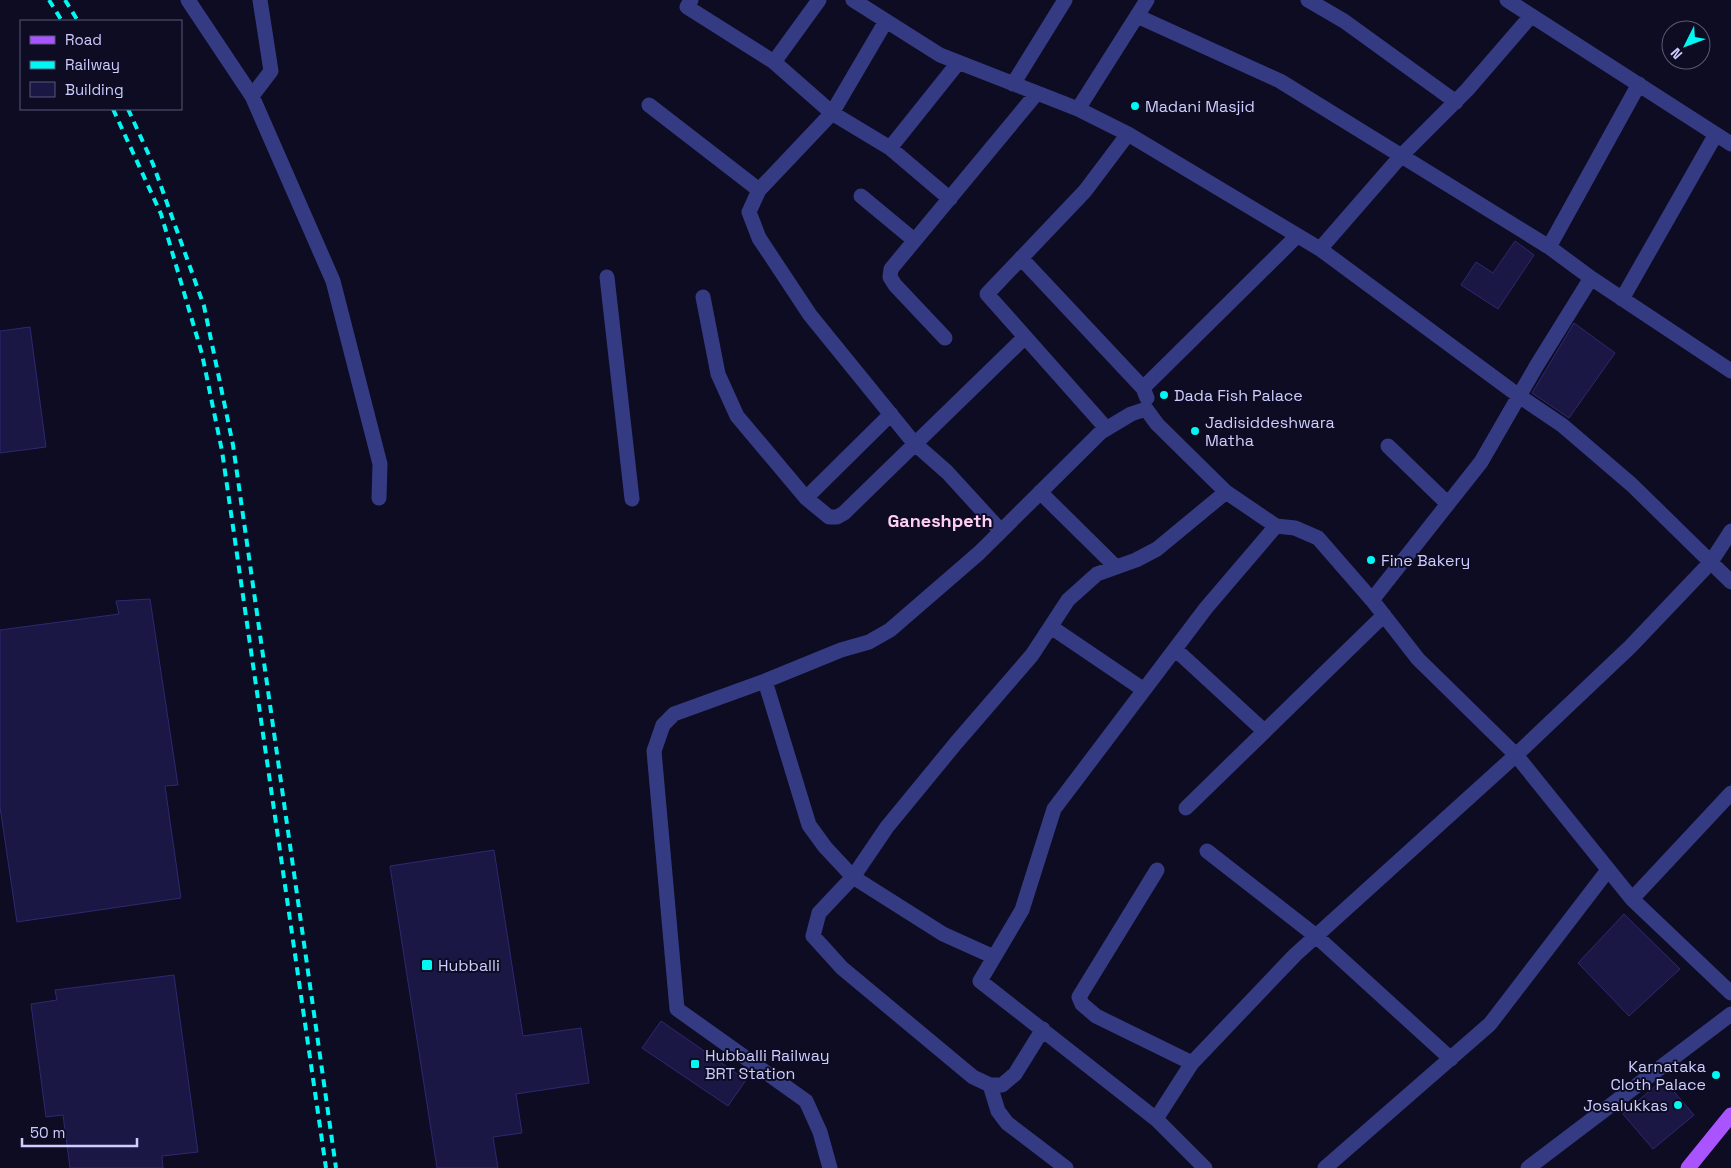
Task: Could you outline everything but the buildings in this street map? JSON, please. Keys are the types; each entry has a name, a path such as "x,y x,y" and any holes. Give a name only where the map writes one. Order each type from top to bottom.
{"main road":[{"path":"1688,1168 1731,1115"}],"street":[{"path":"188,0 252,96 333,281 380,464 379,498"},
{"path":"252,96 272,71 260,0"},
{"path":"774,62 819,0"},
{"path":"853,0 940,55 1078,109 1128,134 1320,249 1519,396 1562,424 1618,473 1731,582"},
{"path":"1012,84 1065,0"},
{"path":"1078,109 1146,0"},
{"path":"1308,0 1344,21 1456,102"},
{"path":"1507,0 1731,144"},
{"path":"685,2 774,62 832,113 890,148 950,199"},
{"path":"1137,16 1280,81 1549,246 1591,278 1731,371"},
{"path":"1320,249 1401,156 1456,102 1531,16"},
{"path":"886,21 832,113 759,190 749,212 759,238 810,315 914,443 947,472 1000,531"},
{"path":"890,148 958,63"},
{"path":"1549,246 1639,84"},
{"path":"945,338 895,286 890,277 897,260 1037,93"},
{"path":"649,104 759,190"},
{"path":"1106,428 987,294 1085,191 1128,134"},
{"path":"1622,299 1716,134"},
{"path":"861,196 914,240"},
{"path":"1143,388 1297,236"},
{"path":"1021,258 1143,388 1147,399 1146,409 1157,424 1226,492 1276,526 1295,528 1318,538 1372,600 1418,659 1516,755 1632,899 1731,993"},
{"path":"607,277 632,499"},
{"path":"1372,600 1481,462 1591,278"},
{"path":"703,297 718,374 737,416 806,498 829,517 837,517 852,505 1025,337"},
{"path":"830,1168 820,1132 806,1101 677,1009 654,751 663,725 674,714 765,681 841,650 869,642 890,630 1000,531 1106,428 1131,414 1146,409"},
{"path":"806,498 892,414"},
{"path":"1388,446 1448,504"},
{"path":"1040,492 1116,567"},
{"path":"1043,1029 1015,1074 1002,1085 990,1085 972,1077 842,968 813,936 819,913 853,877 887,827 1032,655 1068,600 1097,574 1136,560 1156,549 1226,492"},
{"path":"1205,1168 1156,1119 980,981 1022,910 1054,809 1175,649 1276,526"},
{"path":"1156,1119 1192,1063 1295,955 1516,755 1630,647 1711,562 1731,531"},
{"path":"1186,808 1263,730 1276,720 1384,615"},
{"path":"1051,627 1144,690"},
{"path":"1175,649 1263,730"},
{"path":"765,681 809,825 853,877 943,934 994,957"},
{"path":"1632,899 1731,793"},
{"path":"1207,851 1316,936 1451,1059"},
{"path":"1157,870 1079,997 1082,1004 1096,1016 1192,1063"},
{"path":"1325,1168 1490,1024 1608,870"},
{"path":"1528,1168 1731,1014"},
{"path":"990,1085 998,1111 1007,1123 1066,1168"}],"railway":[{"path":"49,0 61,20"},
{"path":"65,0 77,20"},
{"path":"113,110 161,214 202,354 222,451 326,1168"},
{"path":"128,110 153,164 204,306 233,445 336,1168"}],"place":[{"name":"Madani Masjid","path":"1135,106"},
{"name":"Dada Fish Palace","path":"1164,395"},
{"name":"Jadisiddeshwara Matha","path":"1195,431"},
{"name":"Fine Bakery","path":"1371,560"},
{"name":"Hubballi","path":"427,965"},
{"name":"Hubballi Railway BRT Station","path":"695,1064"},
{"name":"Karnataka Cloth Palace","path":"1716,1075"},
{"name":"Josalukkas","path":"1678,1105"}],"district":[{"name":"Ganeshpeth","path":"940,520"}]}
